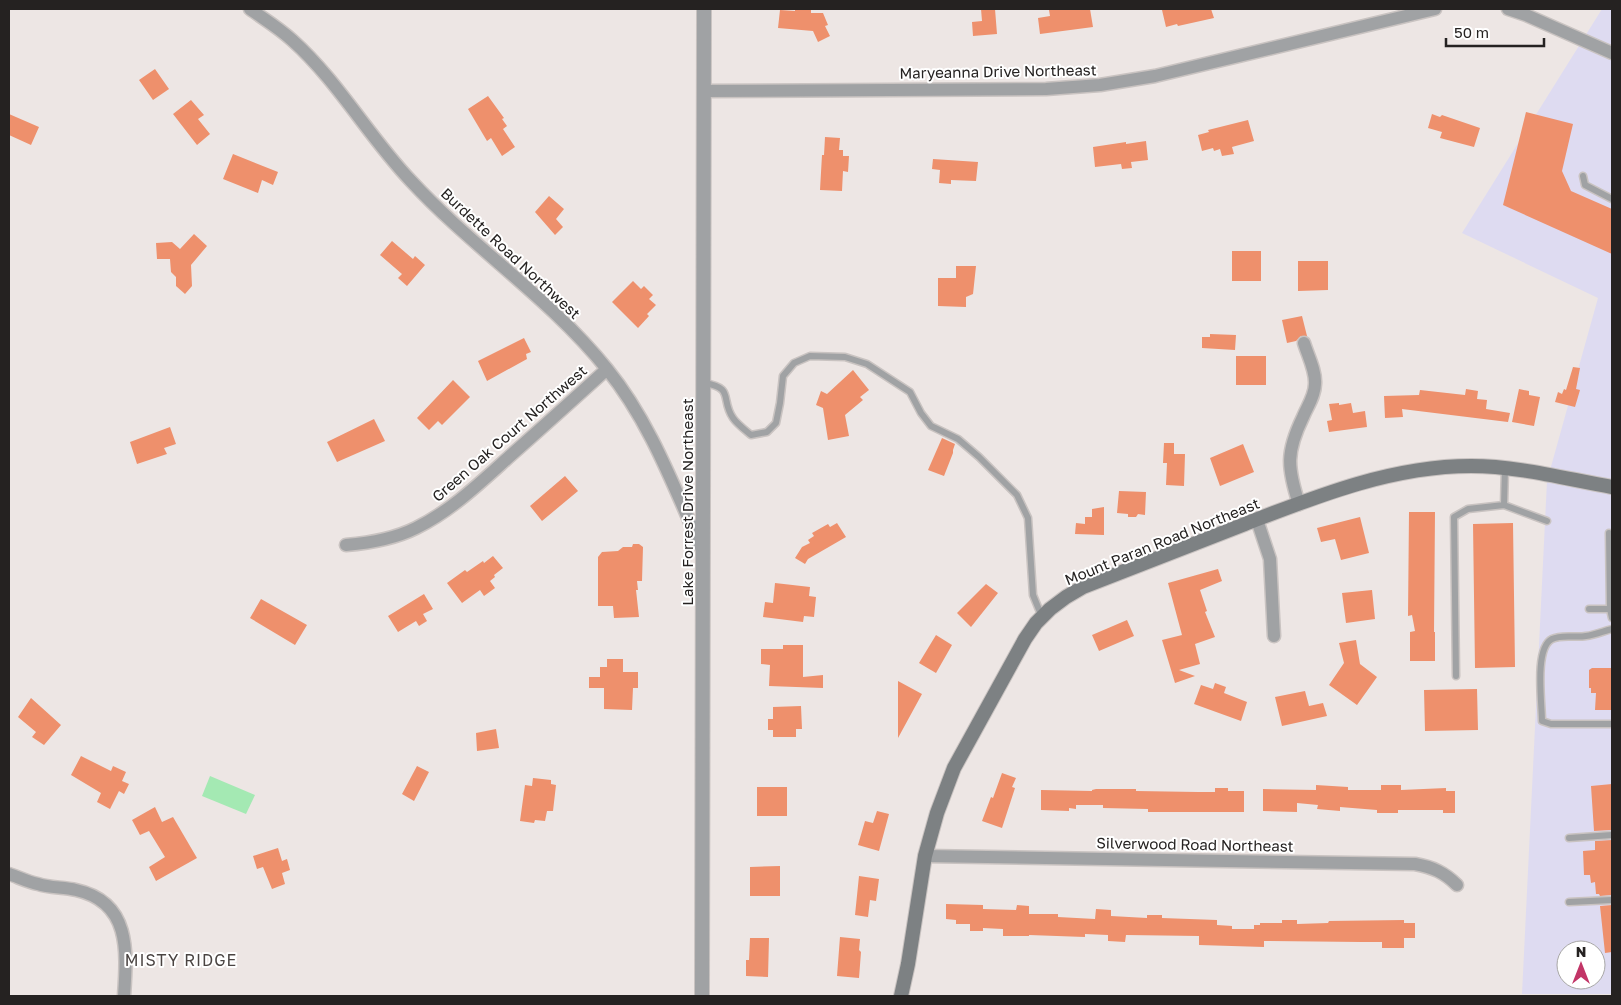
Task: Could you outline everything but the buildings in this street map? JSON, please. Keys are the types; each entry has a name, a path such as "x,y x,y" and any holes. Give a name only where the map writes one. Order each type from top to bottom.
{"main road":[{"name":"Mount Paran Road Northeast","path":"901,996 925,856 937,813 954,768 1025,639 1042,617 1066,597 1083,587 1299,504 1345,488 1428,469 1472,466 1505,468 1612,487"}],"street":[{"name":"Burdette Road Northwest","path":"250,9 292,40 331,81 377,142 411,182 556,314 607,369 629,398 648,430 704,555"},
{"name":"Lake Forrest Drive Northeast","path":"702,996 704,9"},
{"name":"Maryeanna Drive Northeast","path":"704,91 1046,89 1100,86 1154,76 1435,9"},
{"path":"1508,9 1612,53"},
{"path":"1299,504 1290,472 1290,450 1294,434 1310,402 1316,384 1304,343"},
{"name":"Green Oak Court Northwest","path":"346,546 392,538 416,528 439,515 484,480 607,369"},
{"path":"1258,520 1270,559 1274,636"},
{"name":"Silverwood Road Northeast","path":"925,856 1415,864 1428,866 1440,871 1457,885"},
{"path":"9,874 38,885 76,890 92,895 108,906 119,921 125,940 127,962 124,996"}],"lane":[{"path":"1583,176 1585,185 1612,199"},
{"path":"704,383 718,386 724,390 733,418 751,435 767,432 776,423 783,376 794,363 810,356 844,357 867,364 897,382 910,392 920,413 931,426 958,439 1017,495 1028,518 1028,546 1033,594 1042,617"},
{"path":"1504,505 1505,468"},
{"path":"1456,676 1454,517 1468,509 1504,505 1547,521"},
{"path":"1609,532 1610,609 1612,618"},
{"path":"1588,609 1610,609"},
{"path":"1612,629 1586,636 1552,639 1546,644 1540,666 1542,721 1552,724 1612,724"},
{"path":"1568,838 1612,834"},
{"path":"1568,902 1612,900"}],"shaded area":[{"path":"1602,9 1612,9 1612,994 1522,994 1547,481 1598,298 1462,233"}],"green space":[{"path":"210,776 255,795 246,814 202,796"}],"district":[{"name":"MISTY RIDGE","path":"181,960"}]}
